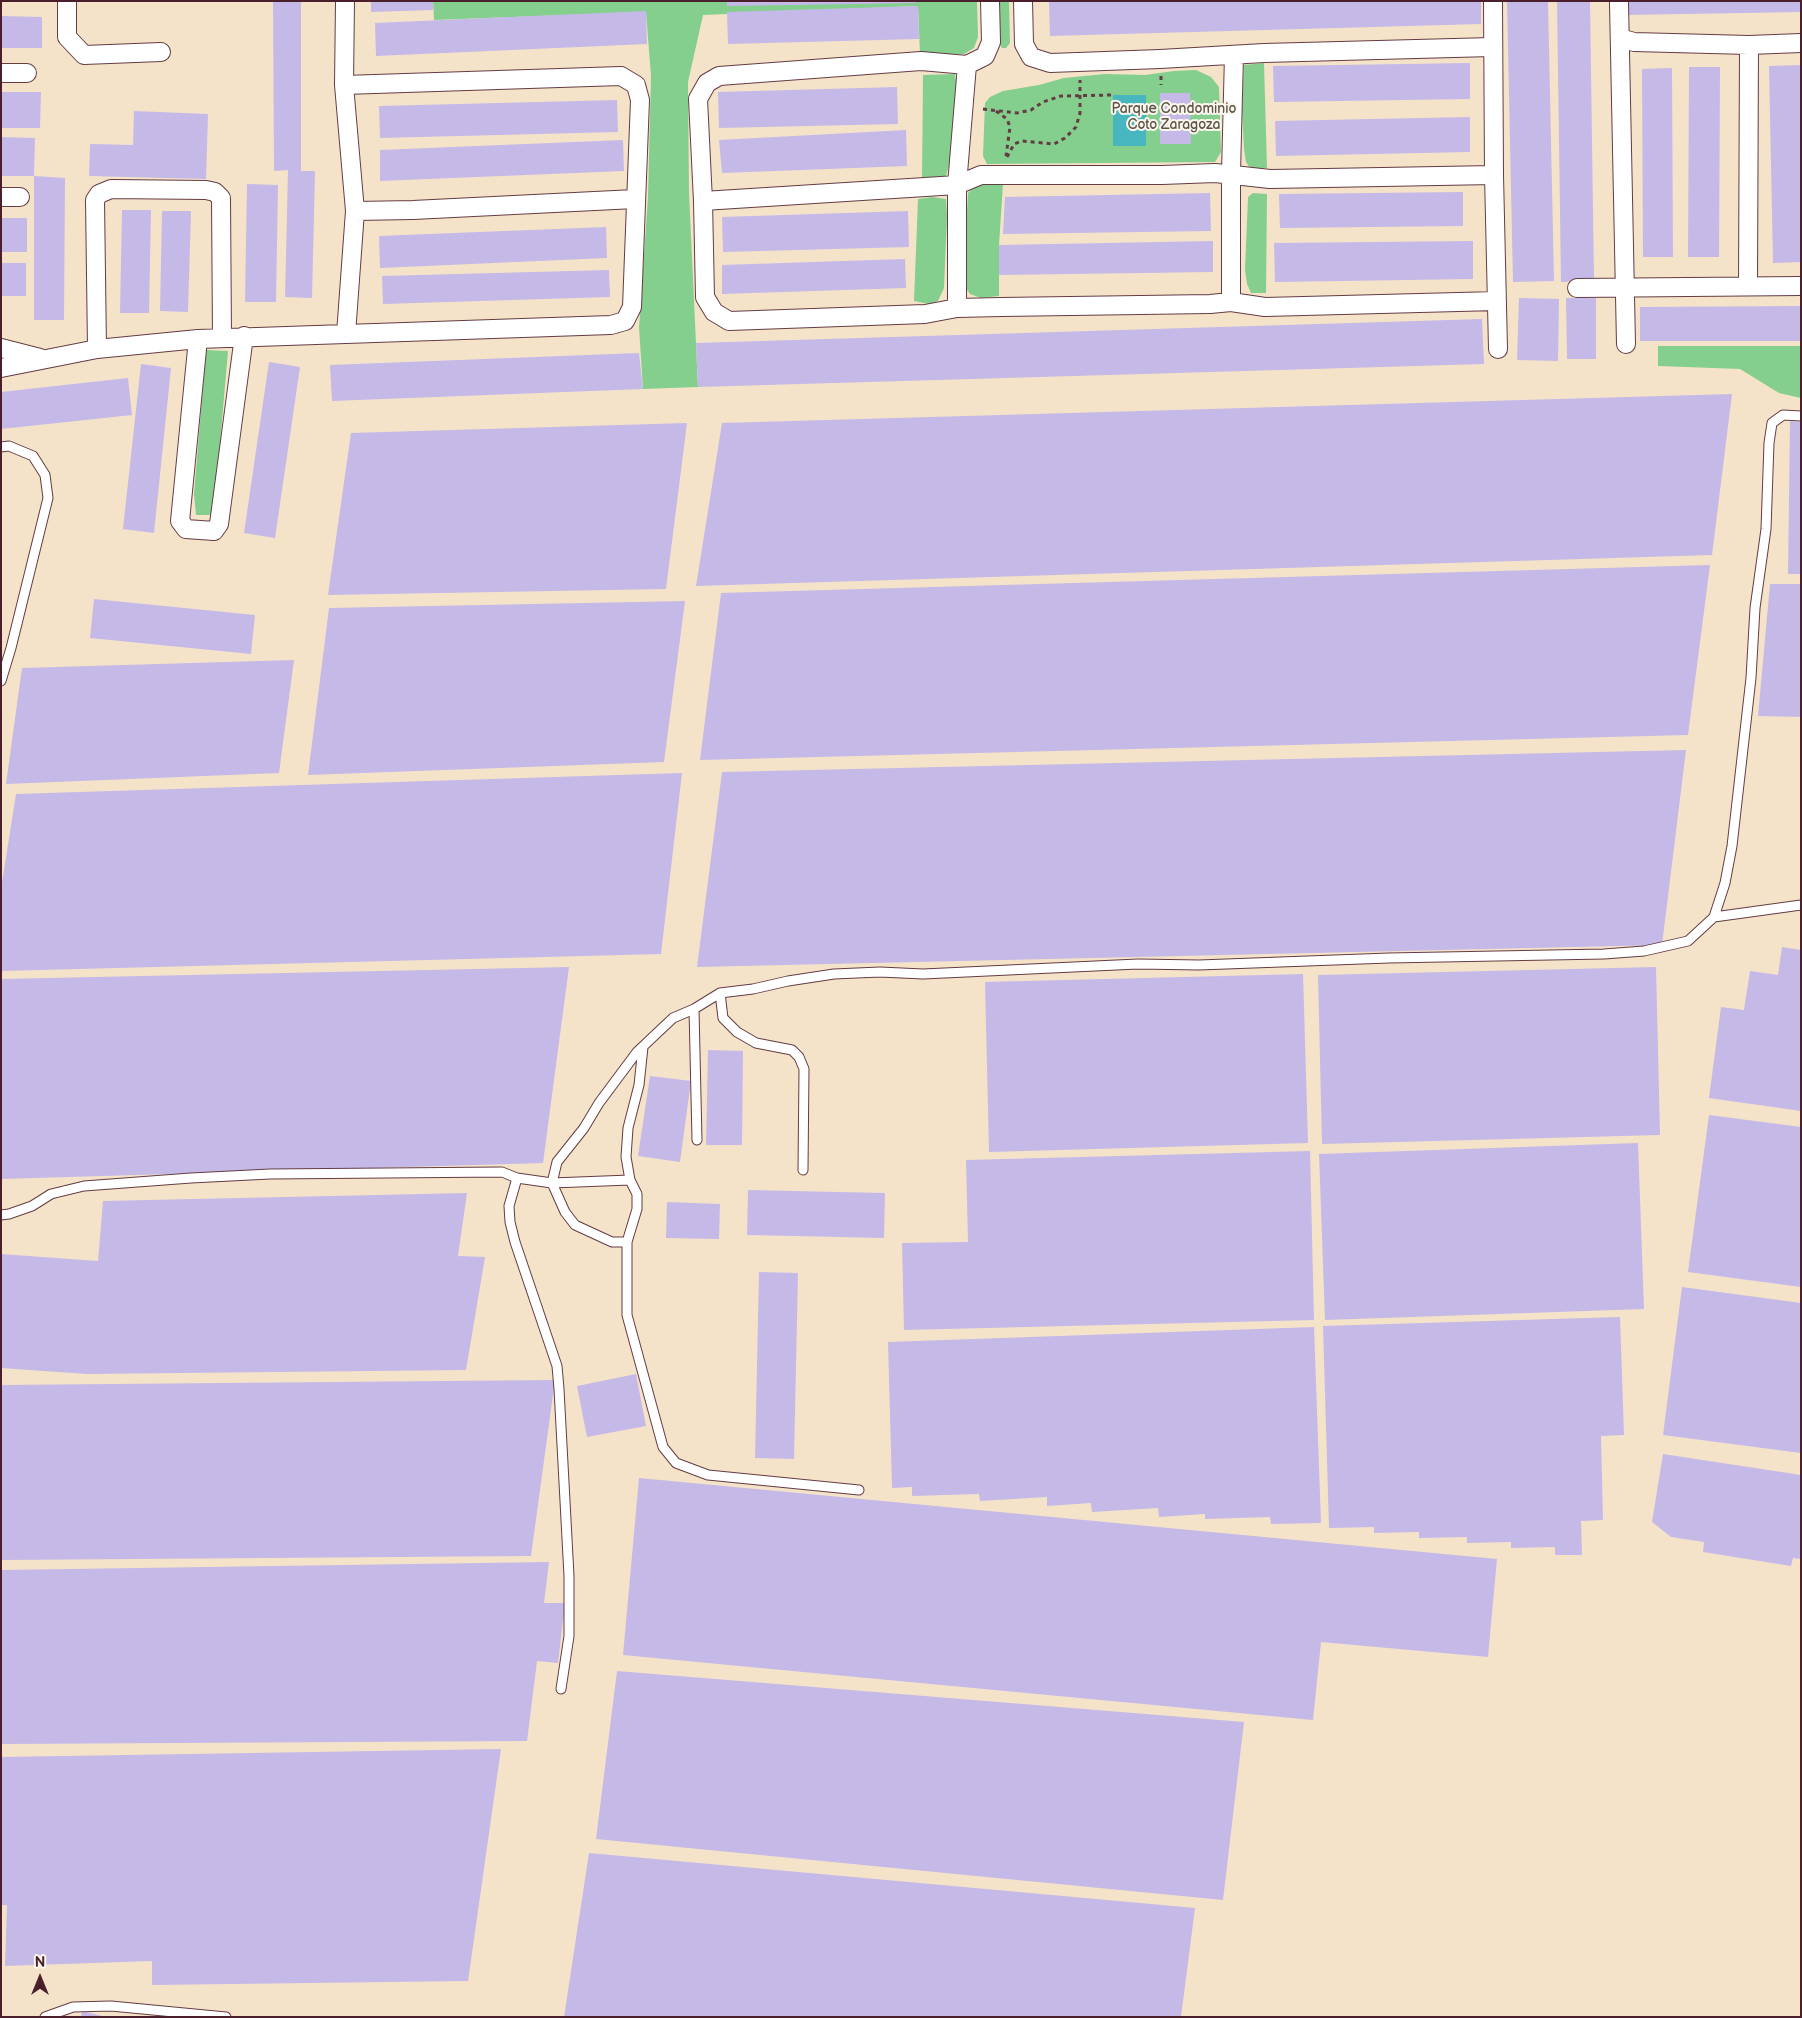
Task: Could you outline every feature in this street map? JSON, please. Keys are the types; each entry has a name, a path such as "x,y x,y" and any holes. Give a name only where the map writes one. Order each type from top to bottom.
{"street":[{"path":"67,1 67,37 84,54 162,52"},
{"path":"345,1 344,85 355,211 346,334"},
{"path":"990,1 991,42 985,56 967,65 921,61 719,76 707,83 698,99 705,297 714,312 729,321 925,314 957,308 1210,304 1231,302 1265,307 1497,301"},
{"path":"1023,1 1024,44 1030,57 1050,63 1492,47"},
{"path":"1493,1 1492,47 1498,349"},
{"path":"1618,3 1626,344"},
{"path":"1620,38 1634,42 1750,45 1801,43"},
{"path":"1748,286 1750,45"},
{"path":"1231,302 1233,286 1231,173 1234,55"},
{"path":"957,308 957,186 967,65"},
{"path":"1,73 27,73"},
{"path":"1,368 97,349 198,339 611,325 626,321 632,307 640,100 636,85 621,76 344,85"},
{"path":"703,201 957,186 981,175 1231,173 1270,179 1494,175"},
{"path":"97,349 95,200 99,194 111,189 206,190 215,192 221,198 222,338"},
{"path":"1,197 20,197"},
{"path":"355,211 635,199"},
{"path":"1577,288 1801,286"},
{"path":"198,339 180,521 186,529 214,531 219,524 244,336"},
{"path":"1,348 48,360"}],"lane":[{"path":"627,1242 612,1242 575,1225 564,1212 552,1183 557,1162 584,1128 599,1102 643,1047 673,1018 694,1009 720,993 834,974 880,972 923,974 1138,964 1200,965 1398,958 1604,954 1644,951 1688,941 1714,917 1725,883 1732,846 1751,678 1755,608 1766,529 1769,443 1772,422 1783,415 1801,416"},
{"path":"1,447 9,446 32,456 45,475 48,498 1,681"},
{"path":"1714,917 1801,905"},
{"path":"720,993 724,1018 737,1032 756,1043 792,1050 799,1057 804,1069 803,1170"},
{"path":"694,1009 697,1140"},
{"path":"643,1047 639,1085 628,1128 626,1157 630,1180 638,1194 637,1209 627,1242 627,1315 650,1392 663,1447 676,1463 708,1475 859,1490"},
{"path":"1,1215 32,1206 51,1194 84,1186 270,1174 502,1172 517,1178 552,1183 630,1180"},
{"path":"517,1178 508,1206 510,1222 557,1366 559,1389 569,1576 569,1636 561,1689"},
{"path":"44,2017 73,2007 111,2006 226,2017"}],"path":[{"path":"995,110 1007,119 1010,127 1005,159 1014,144 1022,140 1054,144 1065,138 1076,127 1080,113 1079,62"},
{"path":"964,106 1016,113 1030,110 1042,102 1061,96 1113,95"}],"green space":[{"path":"433,1 977,1 978,37 974,48 964,54 920,54 918,6 703,15 688,82 689,193 698,387 643,389 639,327 648,197 651,76 646,12 434,20"},
{"path":"998,1 1009,1 1010,43 1006,48 1002,48 999,43"},
{"path":"1264,63 1267,168 1250,168 1246,162 1244,149 1242,110 1244,65"},
{"name":"Parque Condominio Coto Zaragoza","path":"1196,70 1211,77 1219,87 1221,152 1215,162 987,164 983,156 985,103 990,97 1003,91 1039,85 1064,78 1105,74 1145,75"},
{"path":"955,74 957,91 953,149 946,176 922,178 923,75"},
{"path":"986,183 1003,184 999,245 999,296 981,298 970,294 963,284 968,193 975,185"},
{"path":"1253,193 1267,194 1266,293 1251,293 1247,284 1245,270 1248,197"},
{"path":"932,197 946,199 947,217 944,288 938,301 929,304 914,301 918,199"},
{"path":"1658,346 1801,346 1801,398 1779,393 1740,369 1658,366"},
{"path":"206,350 228,351 215,501 211,515 196,515 194,494"}],"water":[{"path":"1113,95 1146,95 1146,146 1113,146"}],"building":[{"path":"273,1 301,1 301,171 315,171 312,298 285,297 288,170 274,171"},
{"path":"371,1 433,1 433,10 371,12"},
{"path":"727,1 916,1 916,3 727,6"},
{"path":"1049,1 1481,1 1481,24 1050,36"},
{"path":"1507,1 1548,1 1554,281 1513,282"},
{"path":"1557,1 1590,1 1594,281 1561,282"},
{"path":"1625,1 1801,1 1801,12 1626,15"},
{"path":"918,6 919,39 728,44 727,12"},
{"path":"646,11 647,44 376,56 375,23"},
{"path":"1,16 42,17 42,48 1,48"},
{"path":"1470,63 1470,99 1274,102 1273,66"},
{"path":"1801,65 1801,262 1773,263 1769,66"},
{"path":"1689,67 1720,67 1719,257 1688,257"},
{"path":"1672,68 1673,257 1643,257 1642,69"},
{"path":"897,87 898,124 719,128 718,92"},
{"path":"1,92 41,92 40,128 1,128"},
{"path":"1160,93 1190,93 1191,144 1160,144"},
{"path":"617,100 618,132 380,138 379,106"},
{"path":"134,111 208,114 206,179 89,176 90,144 133,145"},
{"path":"1470,117 1470,152 1276,156 1275,121"},
{"path":"906,130 907,166 722,173 719,140"},
{"path":"1,137 35,138 34,176 1,176"},
{"path":"623,140 624,171 380,181 380,150"},
{"path":"34,176 65,178 64,320 34,320"},
{"path":"247,184 278,185 276,302 245,302"},
{"path":"1463,192 1463,226 1280,228 1279,194"},
{"path":"1210,193 1211,231 1003,234 1005,197"},
{"path":"122,210 151,210 149,313 120,313"},
{"path":"162,211 191,211 188,312 160,311"},
{"path":"908,211 909,247 723,252 722,217"},
{"path":"1,218 27,218 27,252 1,252"},
{"path":"606,227 607,258 380,268 379,236"},
{"path":"1213,241 1213,272 999,275 999,245"},
{"path":"1473,241 1473,279 1275,282 1274,243"},
{"path":"905,259 906,288 722,294 722,265"},
{"path":"1,263 26,263 26,296 1,296"},
{"path":"609,270 610,297 383,304 382,276"},
{"path":"1519,298 1559,299 1558,361 1517,360"},
{"path":"1566,298 1596,298 1596,359 1567,359"},
{"path":"1801,306 1801,341 1640,341 1640,307"},
{"path":"1482,319 1484,364 698,387 696,343"},
{"path":"639,353 643,389 332,401 330,365"},
{"path":"269,362 300,367 275,538 244,533"},
{"path":"141,364 171,368 154,533 123,529"},
{"path":"128,378 132,415 1,429 1,392"},
{"path":"1732,394 1712,555 696,586 722,423"},
{"path":"1790,421 1801,422 1801,574 1788,574"},
{"path":"687,423 666,589 328,595 351,433"},
{"path":"1710,565 1688,735 700,760 721,593"},
{"path":"1770,584 1801,584 1801,717 1758,716"},
{"path":"94,599 255,615 251,654 90,638"},
{"path":"685,601 664,762 308,775 329,608"},
{"path":"294,660 279,773 6,784 22,668"},
{"path":"1686,750 1662,945 697,967 722,772"},
{"path":"682,773 661,954 1,971 1,889 16,794"},
{"path":"1782,947 1801,950 1801,1111 1709,1098 1721,1007 1744,1010 1750,971 1778,975"},
{"path":"569,967 543,1163 1,1179 1,979"},
{"path":"1656,967 1660,1135 1322,1144 1318,975"},
{"path":"1303,974 1308,1143 989,1152 985,982"},
{"path":"708,1050 743,1051 742,1145 706,1145"},
{"path":"650,1076 691,1081 680,1162 638,1156"},
{"path":"1709,1115 1801,1127 1801,1287 1688,1272"},
{"path":"1638,1143 1644,1309 1325,1320 1319,1154"},
{"path":"1310,1151 1314,1320 904,1330 902,1243 968,1242 966,1160"},
{"path":"748,1190 885,1193 884,1238 747,1235"},
{"path":"467,1193 458,1256 485,1257 466,1370 87,1374 1,1368 1,1254 98,1261 103,1201"},
{"path":"667,1202 720,1204 719,1239 666,1238"},
{"path":"759,1272 798,1273 794,1459 755,1458"},
{"path":"1682,1287 1801,1303 1801,1453 1663,1435"},
{"path":"1620,1317 1624,1435 1601,1436 1603,1520 1581,1521 1582,1555 1555,1555 1555,1547 1511,1548 1511,1542 1467,1543 1467,1537 1419,1538 1419,1532 1374,1533 1374,1527 1329,1528 1323,1326"},
{"path":"1314,1327 1321,1523 1271,1524 1270,1517 1205,1519 1205,1514 1159,1517 1158,1508 1092,1512 1091,1503 1047,1506 1047,1497 980,1501 979,1494 912,1496 912,1487 892,1488 888,1342"},
{"path":"636,1374 646,1426 587,1437 577,1386"},
{"path":"555,1380 531,1556 1,1560 1,1385"},
{"path":"1663,1454 1801,1475 1801,1559 1793,1558 1791,1566 1703,1552 1704,1542 1671,1537 1652,1522"},
{"path":"639,1478 1497,1559 1488,1657 1321,1642 1313,1720 623,1655"},
{"path":"549,1562 544,1603 565,1603 558,1663 537,1661 527,1741 1,1744 1,1570"},
{"path":"617,1671 1244,1722 1223,1900 596,1839"},
{"path":"501,1749 468,1981 152,1985 152,1961 5,1966 7,1905 1,1905 1,1757"},
{"path":"589,1853 1195,1908 1181,2017 564,2017"},
{"path":"82,2011 102,2016 102,2017 81,2017"}]}
